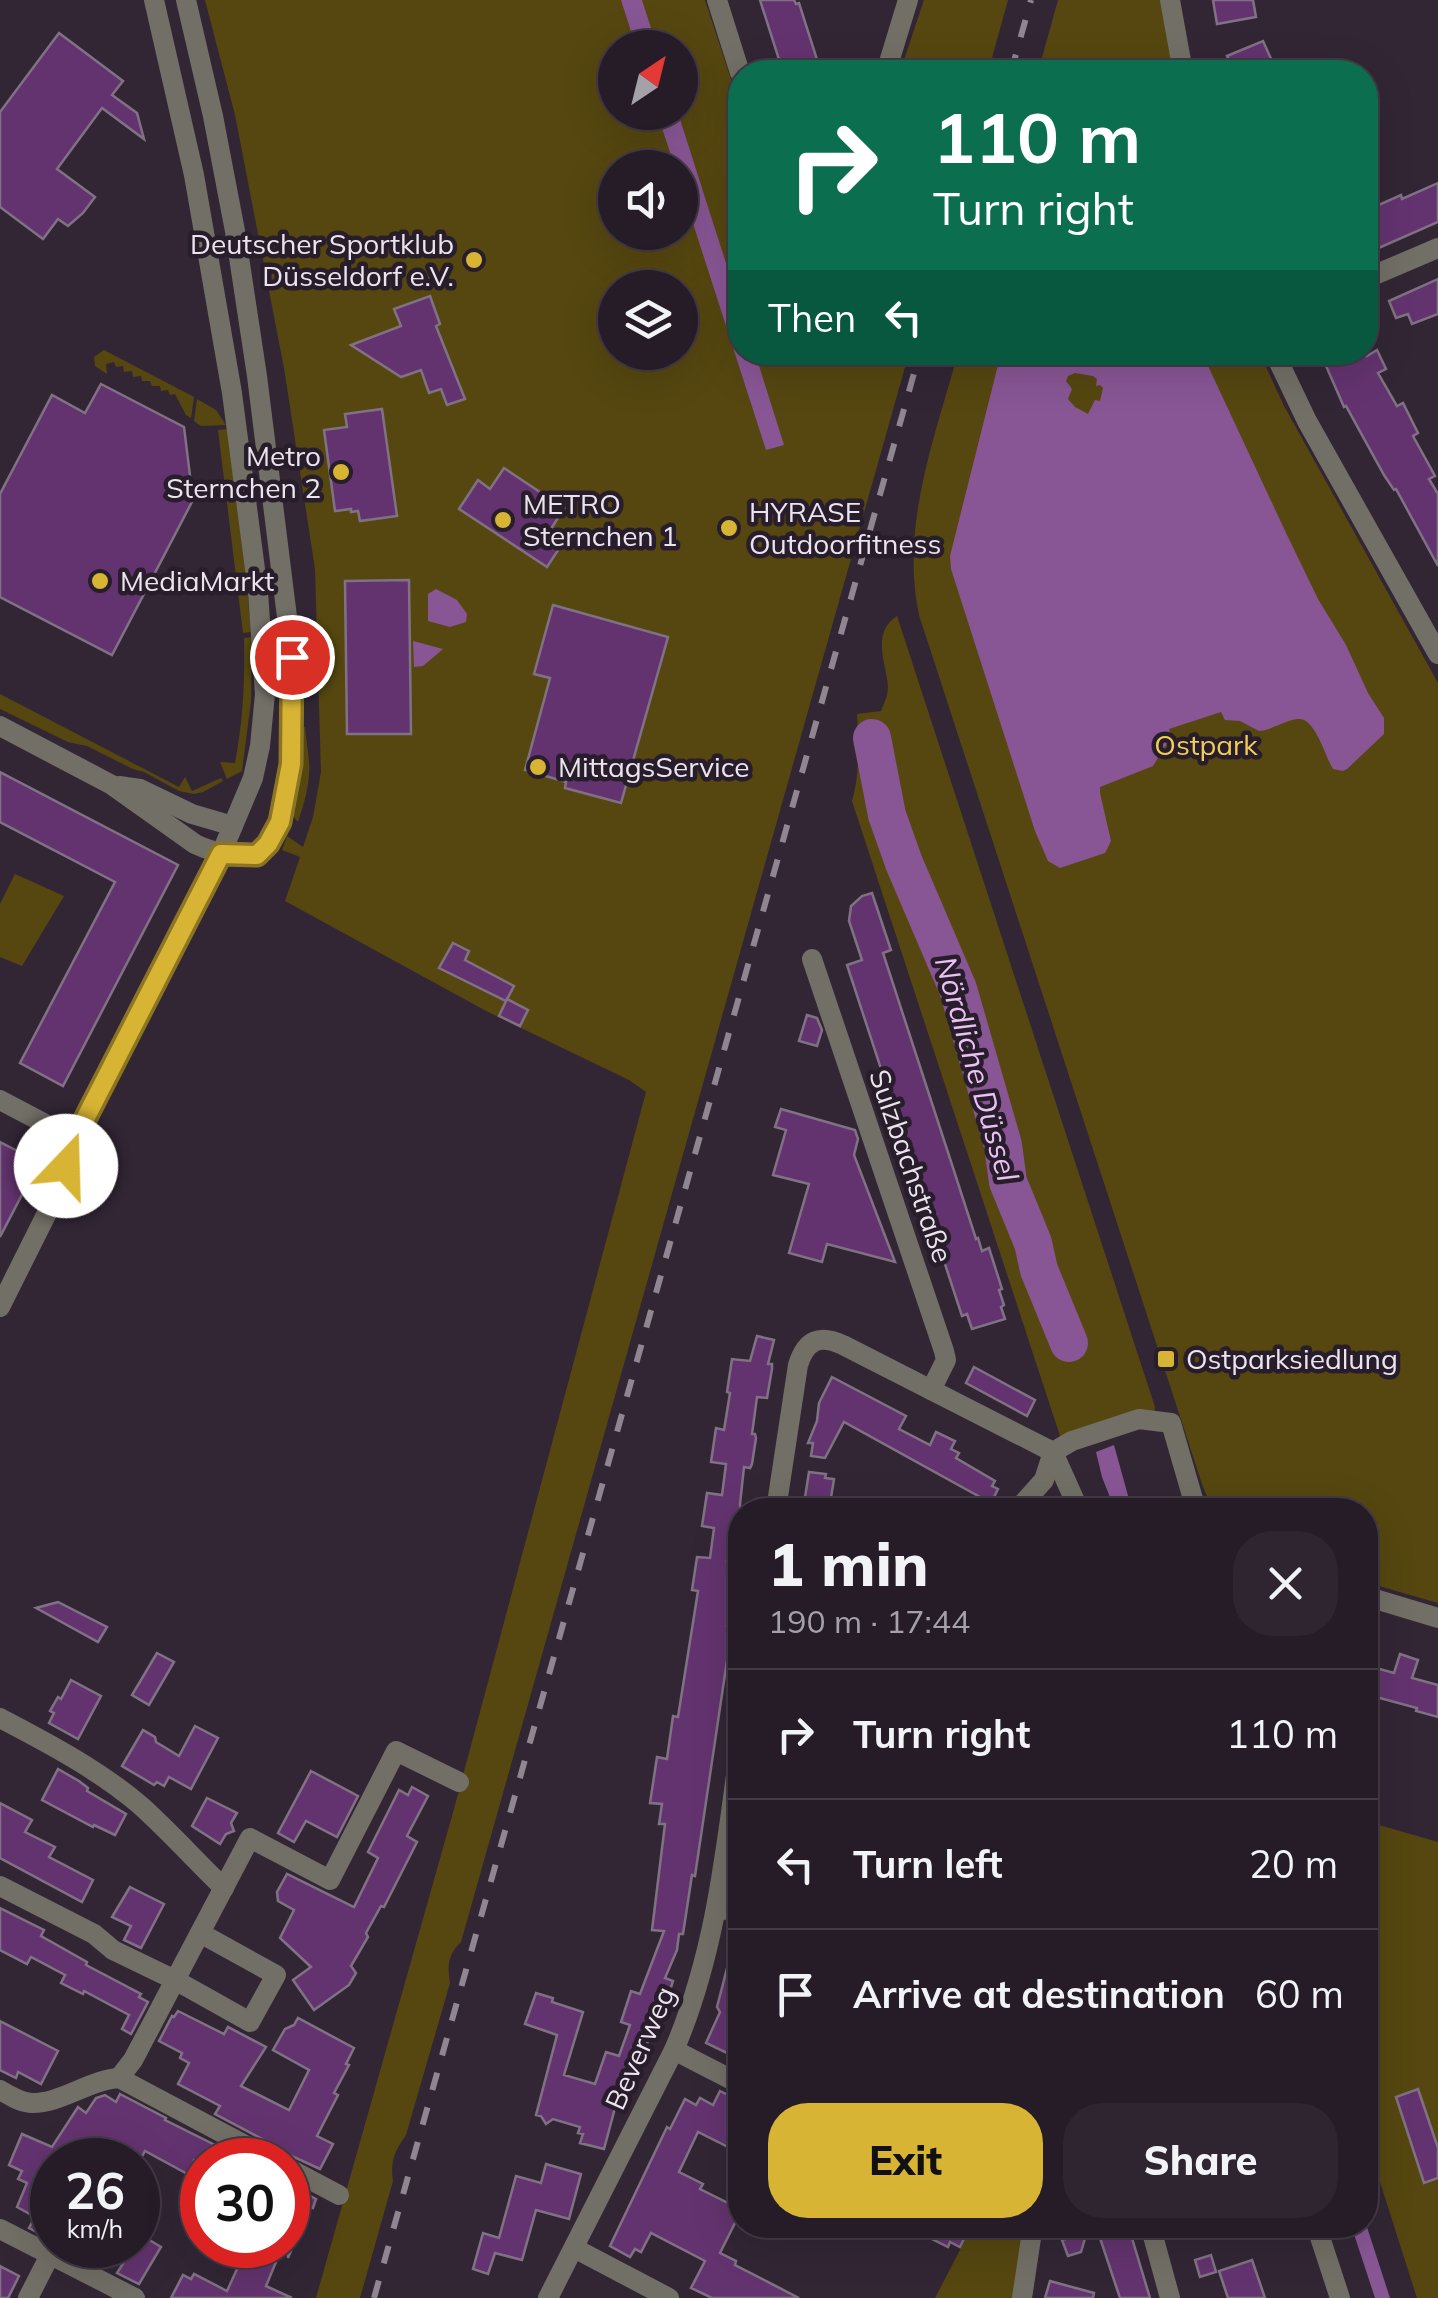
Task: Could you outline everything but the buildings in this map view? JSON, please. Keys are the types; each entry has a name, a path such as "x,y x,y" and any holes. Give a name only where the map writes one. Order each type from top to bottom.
{"street":[{"path":"0,1306 57,1192 82,1125 221,854 253,778 260,746 264,694 258,592 232,393 194,174 154,0"},
{"path":"0,726 112,785 195,844 221,854 257,855 280,822 291,764 292,657 258,376 238,248 186,0"},
{"path":"717,0 736,60"},
{"path":"890,60 908,0"},
{"path":"1170,0 1181,60"},
{"path":"1378,273 1438,248"},
{"path":"1280,365 1307,421 1438,654"},
{"path":"112,785 140,789 192,814 233,826"},
{"name":"Sulzbachstraße","path":"812,959 944,1351 946,1360 932,1390"},
{"path":"0,1100 76,1140"},
{"path":"778,1498 798,1365 808,1346 820,1339 833,1340 1052,1452 1073,1498"},
{"path":"1028,1498 1044,1480 1052,1452 1059,1447 1139,1419 1171,1423 1193,1498"},
{"path":"1378,1600 1438,1618"},
{"path":"0,1718 68,1755 119,1789 224,1888"},
{"path":"120,2078 134,2060 250,1838 330,1880 396,1750 459,1782"},
{"name":"Beverweg","path":"548,2298 688,2017 717,1909 728,1830"},
{"path":"0,1886 250,2022 276,1975 200,1933"},
{"path":"717,1909 728,1910"},
{"path":"674,2050 728,2078"},
{"path":"0,2090 30,2103 46,2101 103,2079 120,2078 232,2138"},
{"path":"310,2180 339,2195"},
{"path":"0,2229 30,2245"},
{"path":"1022,2298 1032,2238"},
{"path":"1154,2238 1170,2298"},
{"path":"1320,2238 1340,2298"},
{"path":"574,2248 670,2298"},
{"path":"28,2298 43,2268"},
{"path":"76,2268 135,2298"}],"green space":[{"path":"205,0 705,0 728,70 728,365 906,365 461,1942 450,1961 450,1983 406,2135 394,2156 393,2181 360,2298 316,2298 454,1809 646,1092 629,1080 488,1012 285,901 300,857 282,850 287,836 303,847 321,772 315,569 284,368 235,115"},
{"path":"924,0 1008,0 991,60 904,60"},
{"path":"1058,0 1163,0 1176,60 1041,60"},
{"path":"104,350 194,397 191,418 168,390 161,391 160,386 142,381 141,376 133,377 132,371 124,372 123,366 116,367 114,362 106,364 107,374 95,366 94,357"},
{"name":"Ostpark","path":"955,365 1268,365 1284,406 1438,683 1438,1603 1378,1586 1378,1498 1208,1498 919,615 914,548 931,449"},
{"path":"197,399 216,410 226,425 201,426 194,421"},
{"path":"227,429 251,632 243,633 218,430"},
{"path":"897,616 1155,1407 1154,1413 1061,1439 852,801 858,769 857,714 881,711 888,687 882,639"},
{"path":"252,637 251,701 242,771 227,779 220,762 235,763 243,701 244,638"},
{"path":"0,694 179,787 185,777 192,791 221,778 223,781 203,792 179,791 0,709"},
{"path":"305,727 309,776 298,822 293,816"},
{"path":"15,874 64,896 22,966 0,957 0,904"},
{"path":"1378,1825 1438,1842 1438,2298 1417,2298 1378,2176"},
{"path":"966,2238 1023,2238 1015,2298 935,2298"}],"shaded area":[{"path":"621,0 642,0 652,30 631,30"},
{"path":"663,130 683,130 690,150 669,150"},
{"path":"698,176 728,269 728,332 698,239"},
{"path":"739,365 759,365 784,445 766,450"},
{"path":"998,365 1208,365 1318,599 1384,718 1384,734 1343,771 1333,769 1310,724 1304,720 1259,731 1240,721 1225,720 1221,712 1169,729 1171,737 1153,766 1100,787 1111,841 1105,853 1060,868 1048,861 1035,831 950,556","holes":["1075,373 1097,379 1096,386 1103,388 1100,401 1095,400 1088,414 1068,399 1072,389 1066,381"]},
{"path":"436,589 457,600 467,614 466,622 450,627 428,621 428,594"},
{"path":"413,641 443,649 423,666 414,667"},
{"path":"1114,1445 1129,1498 1110,1498 1096,1452"},
{"path":"1355,2238 1371,2238 1390,2298 1375,2298"}],"waterway":[{"name":"Nördliche Düssel","path":"872,738 887,815 958,989 1003,1145 1008,1182 1069,1343"}],"railway":[{"path":"1014,60 1031,0"},
{"path":"374,2298 916,365"}],"place":[{"name":"Deutscher Sportklub Düsseldorf e.V.","path":"474,260"},
{"name":"Metro Sternchen 2","path":"341,472"},
{"name":"METRO Sternchen 1","path":"503,520"},
{"name":"HYRASE Outdoorfitness","path":"729,528"},
{"name":"MediaMarkt","path":"100,581"},
{"name":"MittagsService","path":"538,767"},
{"name":"Ostparksiedlung","path":"1166,1359"}],"route":[{"path":"66,1166 82,1125 221,854 257,855 274,836 291,764 292,657"}]}
